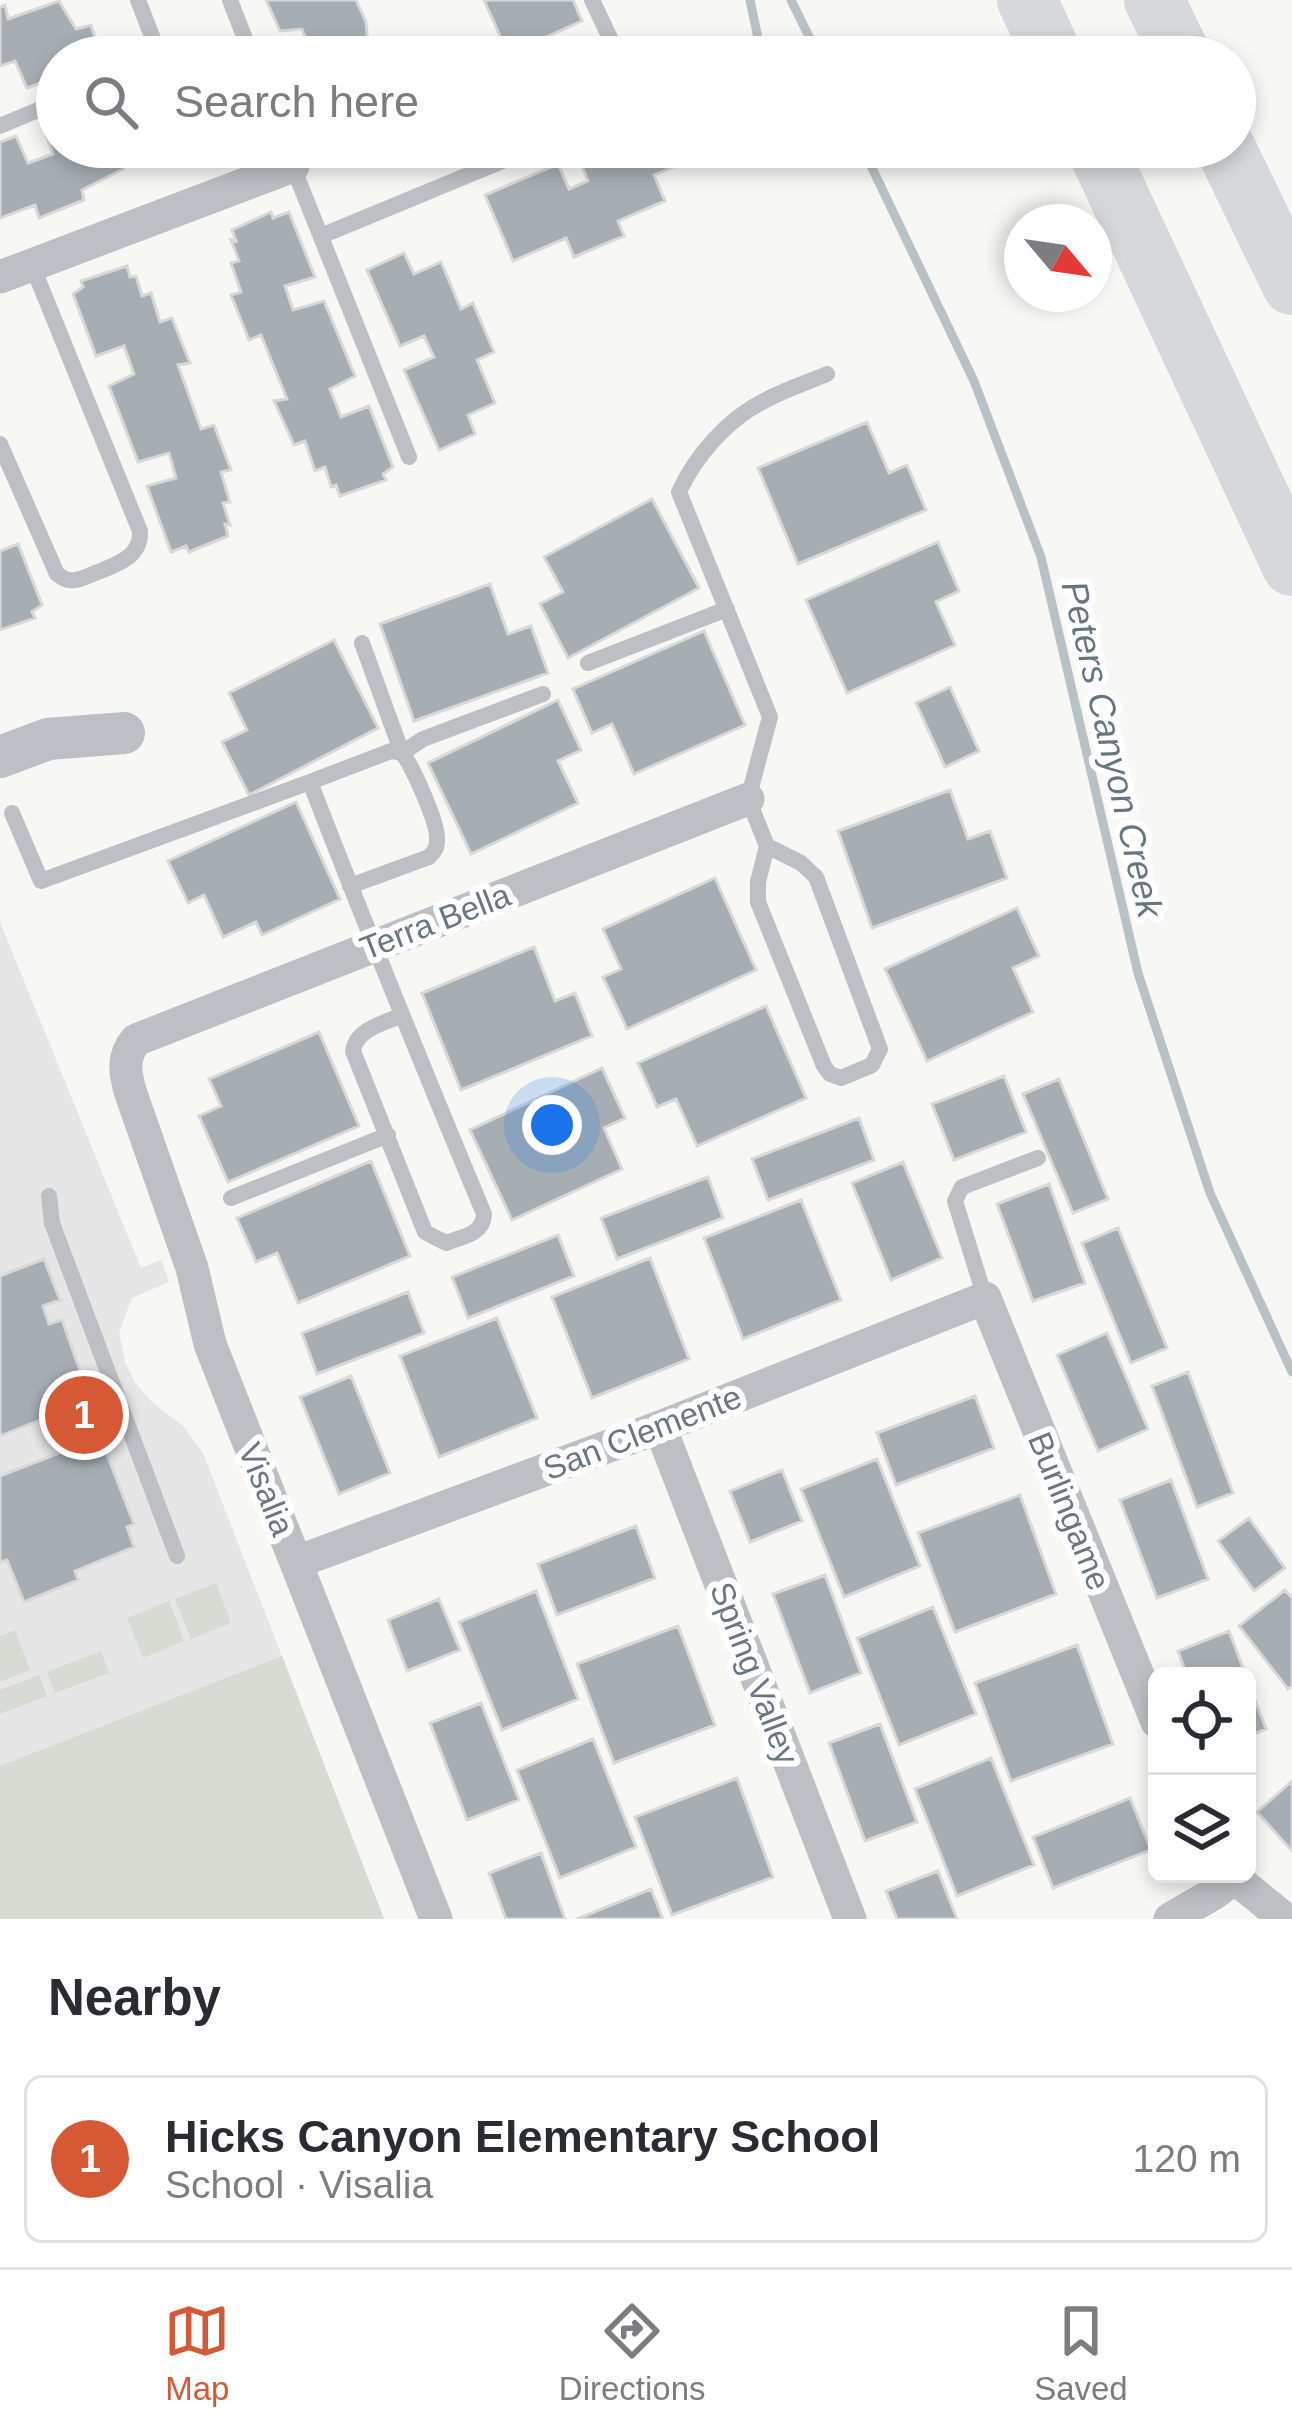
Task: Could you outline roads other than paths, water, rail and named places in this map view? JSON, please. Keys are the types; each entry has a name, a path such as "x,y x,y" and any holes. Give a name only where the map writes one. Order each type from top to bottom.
{"highway":[{"path":"1027,0 1043,36"},
{"path":"1154,0 1172,36"},
{"path":"1106,168 1292,566"},
{"path":"1235,168 1292,285"}],"street":[{"path":"0,277 261,168"},
{"path":"0,757 48,739 124,733"},
{"name":"Terra Bella","path":"128,1052 136,1040 748,799"},
{"name":"Visalia","path":"128,1052 124,1065 130,1091 192,1268 210,1344 436,1919"},
{"name":"San Clemente","path":"296,1562 659,1427 985,1298"},
{"name":"Burlingame","path":"985,1298 1148,1700"},
{"name":"Spring Valley","path":"659,1427 850,1919"},
{"path":"1170,1919 1225,1883"},
{"path":"1241,1883 1285,1919"}],"lane":[{"path":"138,0 152,36"},
{"path":"230,0 243,36"},
{"path":"592,0 609,36"},
{"path":"0,126 36,111"},
{"path":"294,168 409,457"},
{"path":"321,236 485,168"},
{"path":"0,444 57,574 78,580 134,553 140,531 32,265"},
{"path":"767,846 801,863 816,877 880,1049 872,1065 841,1078 824,1066 758,902 767,846 748,799 770,717 679,492 689,469 722,432 760,402 827,374"},
{"path":"588,664 727,609"},
{"path":"350,886 429,857 437,846 437,833 362,643"},
{"path":"11,813 41,881 391,751 402,753 423,739 543,694"},
{"path":"310,782 484,1214 478,1231 446,1243 425,1232 353,1051 360,1034 402,1015"},
{"path":"231,1198 388,1135"},
{"path":"985,1298 955,1202 962,1187 1038,1158"},
{"path":"50,1196 52,1223 177,1556"}],"waterway":[{"path":"750,0 758,36"},
{"name":"Peters Canyon Creek","path":"791,0 809,36"},
{"name":"Peters Canyon Creek","path":"872,168 974,381 1041,557 1138,973 1210,1193 1292,1372"}],"place":[{"name":"Hicks Canyon Elementary School","path":"84,1415"}]}
